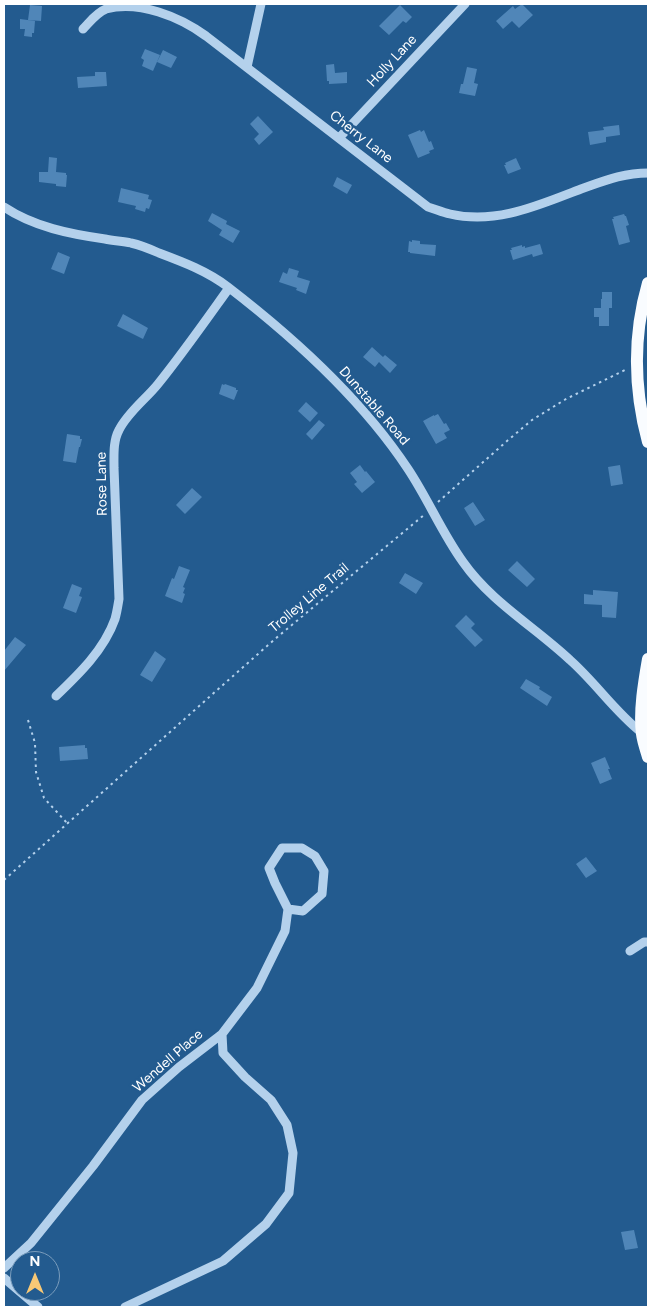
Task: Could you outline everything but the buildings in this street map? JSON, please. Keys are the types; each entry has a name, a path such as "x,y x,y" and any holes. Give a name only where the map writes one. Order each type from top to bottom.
{"main road":[{"path":"648,283 640,311 637,365 638,395 648,442"},
{"path":"648,659 642,703 642,733 648,757"}],"street":[{"path":"247,67 261,4"},
{"name":"Holly Lane","path":"339,138 465,4"},
{"name":"Cherry Lane","path":"83,29 94,16 115,6 127,5 148,8 169,14 195,28 428,207 451,214 486,217 507,215 526,210 609,178 648,173"},
{"name":"Dunstable Road","path":"4,208 52,229 131,243 152,250 196,268 229,288 289,338 340,386 371,420 408,468 463,562 481,583 523,621 571,660 627,722 642,733"},
{"name":"Rose Lane","path":"56,696 82,670 101,647 115,619 119,599 114,446 118,431 125,420 157,386 229,288"},
{"path":"282,848 302,848 315,856 324,871 322,894 303,911 288,909 270,868 282,848"},
{"name":"Wendell Place","path":"4,1268 31,1244 142,1100 179,1067 222,1034 257,988 284,931 288,909"},
{"path":"630,951 644,942 648,942"},
{"path":"125,1307 223,1261 266,1224 289,1193 294,1152 287,1125 271,1100 245,1077 223,1053 222,1034"},
{"path":"4,1278 38,1307"}],"path":[{"name":"Trolley Line Trail","path":"4,880 227,681 432,508 507,440 532,420 566,399 637,365"},
{"path":"28,720 35,743 36,772 44,798 67,823"}]}
